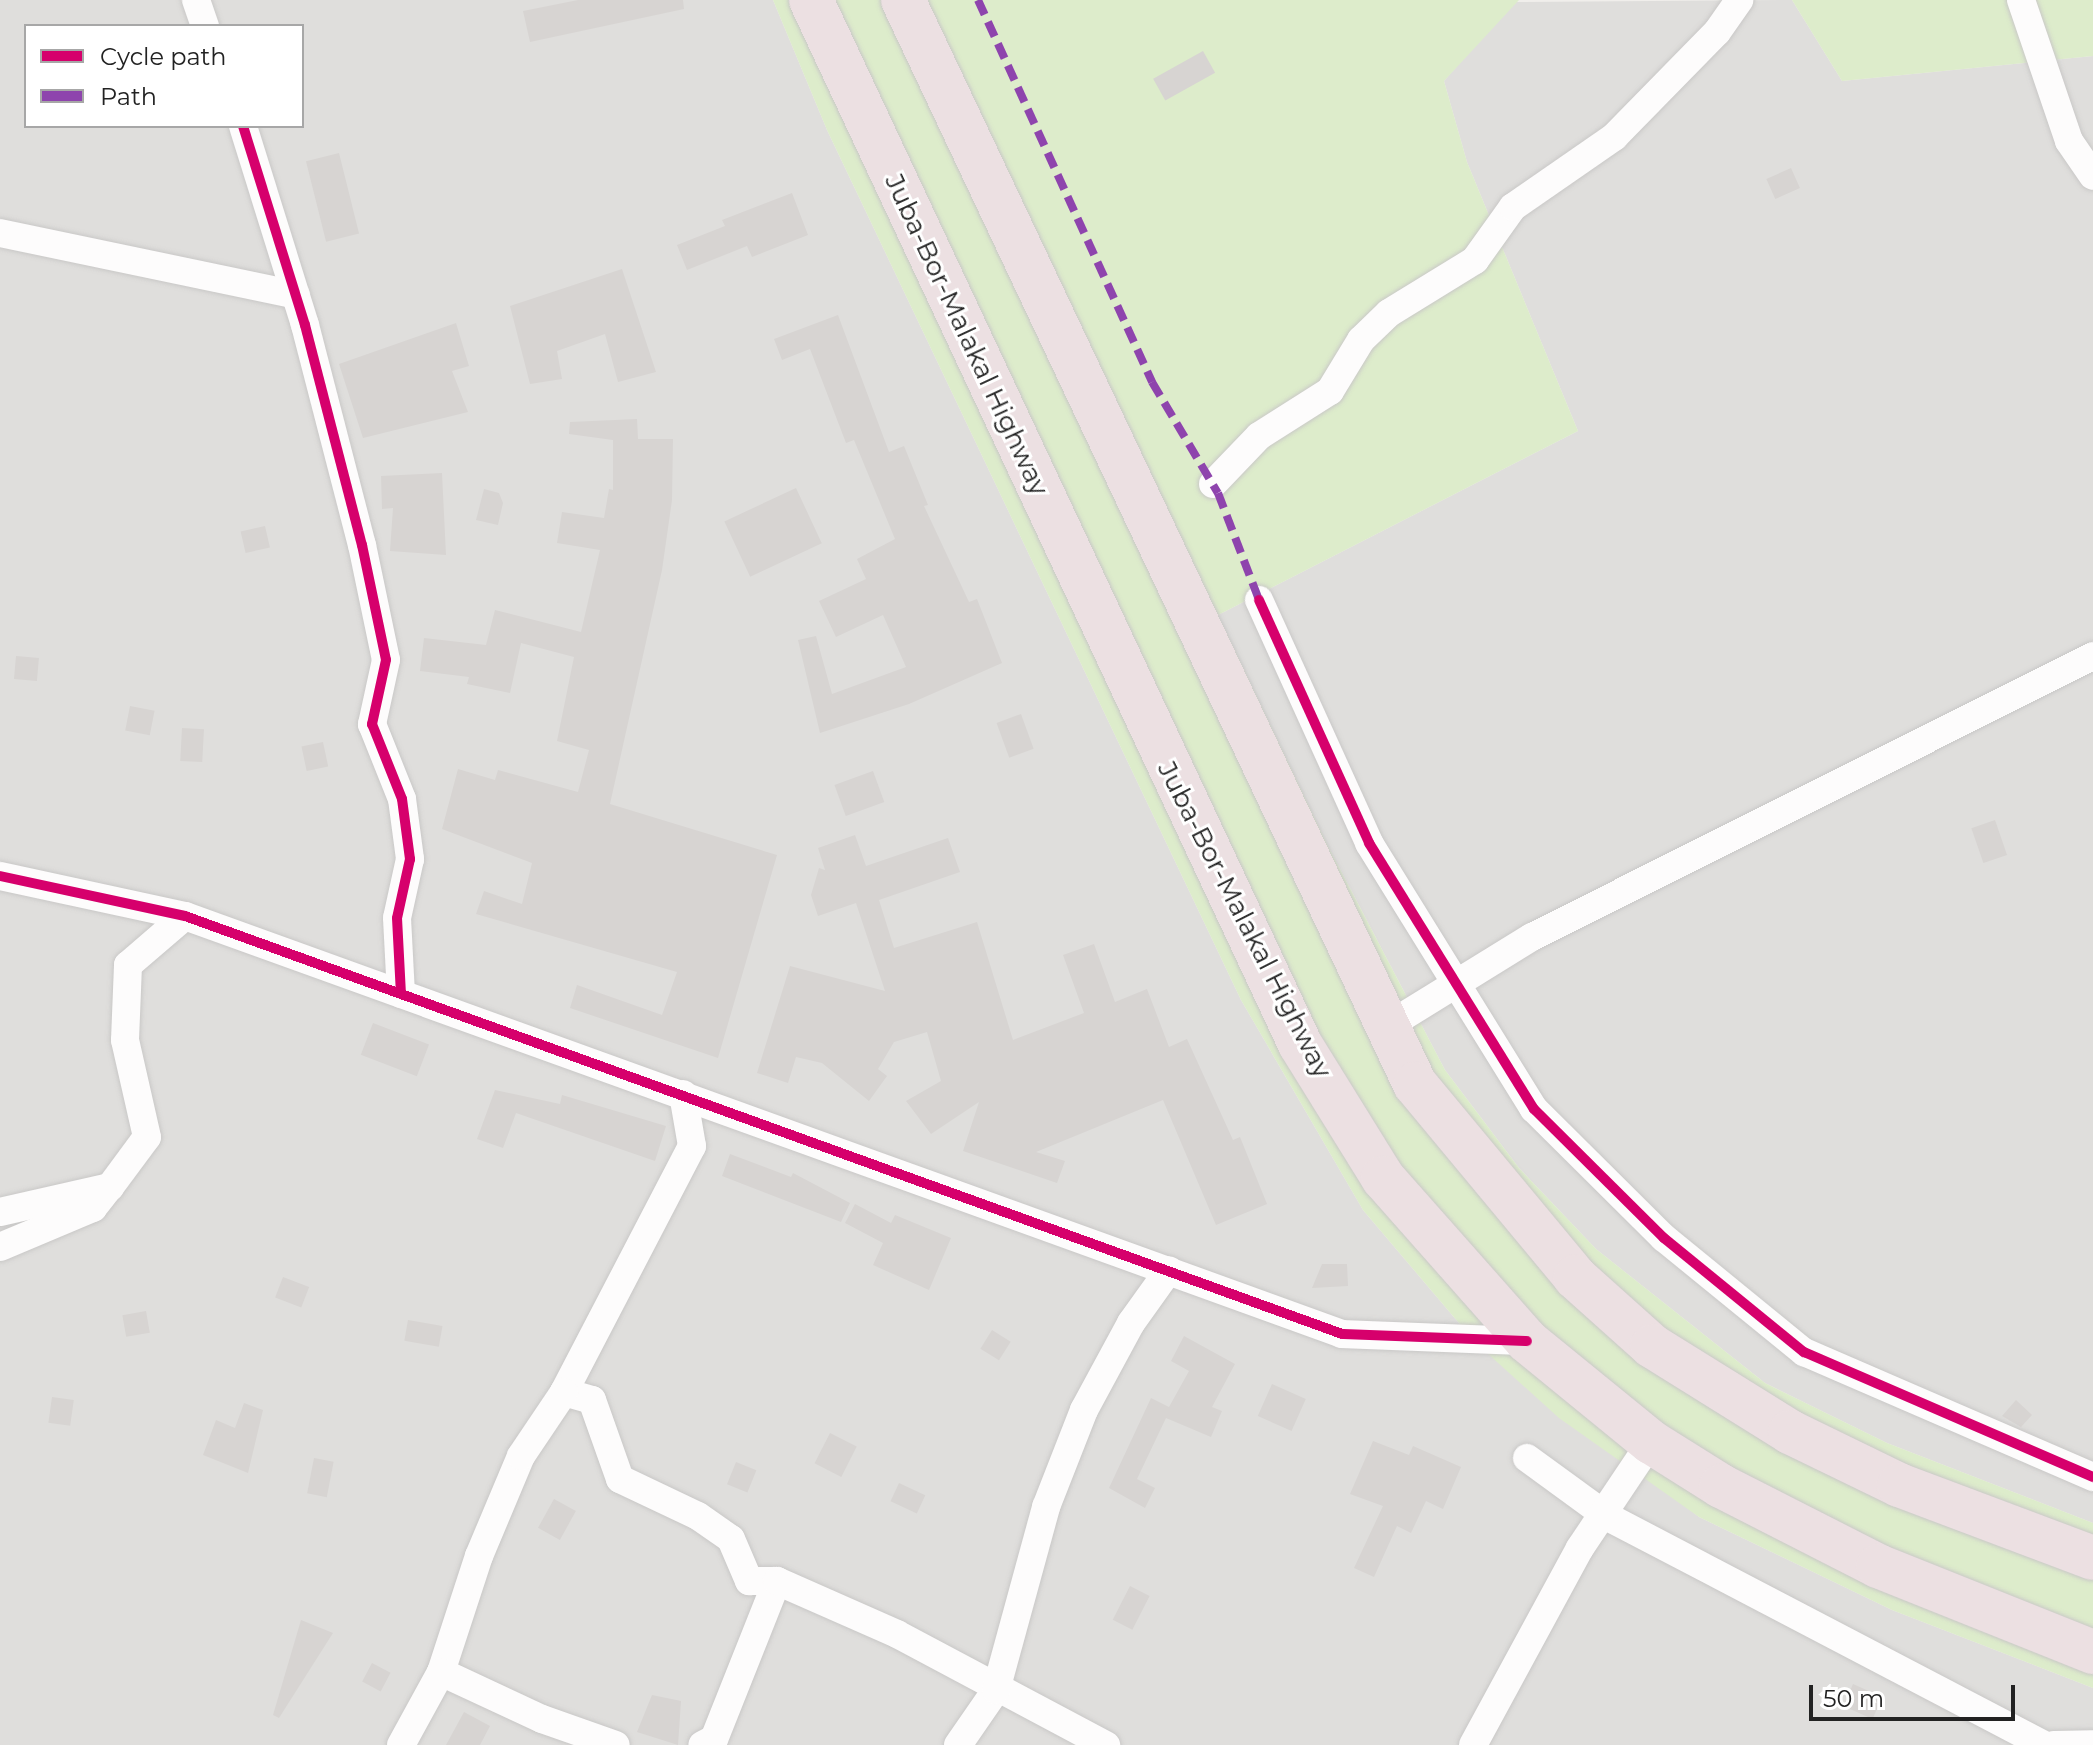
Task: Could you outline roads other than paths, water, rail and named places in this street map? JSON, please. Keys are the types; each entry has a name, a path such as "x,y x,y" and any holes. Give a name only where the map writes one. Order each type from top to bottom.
{"highway":[{"name":"Juba-Bor-Malakal Highway","path":"811,0 1300,1044 1383,1178 1527,1341 1651,1442 1721,1486 1878,1566 2093,1652"},
{"path":"903,0 1415,1084 1491,1182 1575,1277 1652,1346 1790,1432 1899,1485 2093,1558"}],"street":[{"path":"196,0 204,24"},
{"path":"1213,484 1259,436 1330,391 1361,340 1389,313 1475,260 1513,207 1614,137 1717,32 1739,0"},
{"path":"2021,0 2069,141 2093,176"},
{"path":"244,128 296,295 362,545 386,660 372,724 402,799 410,859 397,918 401,994"},
{"path":"0,233 296,295"},
{"path":"1259,600 1369,843 1455,987 1534,1109 1664,1238 1804,1352 2093,1477"},
{"path":"1386,1027 1532,937 2093,656"},
{"path":"0,876 185,916 1342,1334 1527,1341"},
{"path":"0,1247 93,1208 147,1137 125,1040 128,965 185,916"},
{"path":"401,1745 441,1672 479,1556 521,1456 564,1392 692,1146 683,1094"},
{"path":"0,1212 110,1187"},
{"path":"958,1745 996,1690 1046,1507 1084,1410 1131,1323 1169,1270"},
{"path":"564,1392 592,1400 620,1479 698,1516 731,1539 749,1581 777,1581 897,1634 996,1690 1106,1745"},
{"path":"1473,1745 1580,1548 1651,1442"},
{"path":"1527,1458 1608,1517 2044,1745"},
{"path":"702,1745 714,1739 777,1581"},
{"path":"441,1672 542,1719 616,1745"},
{"path":"2054,1745 2093,1744"}]}
